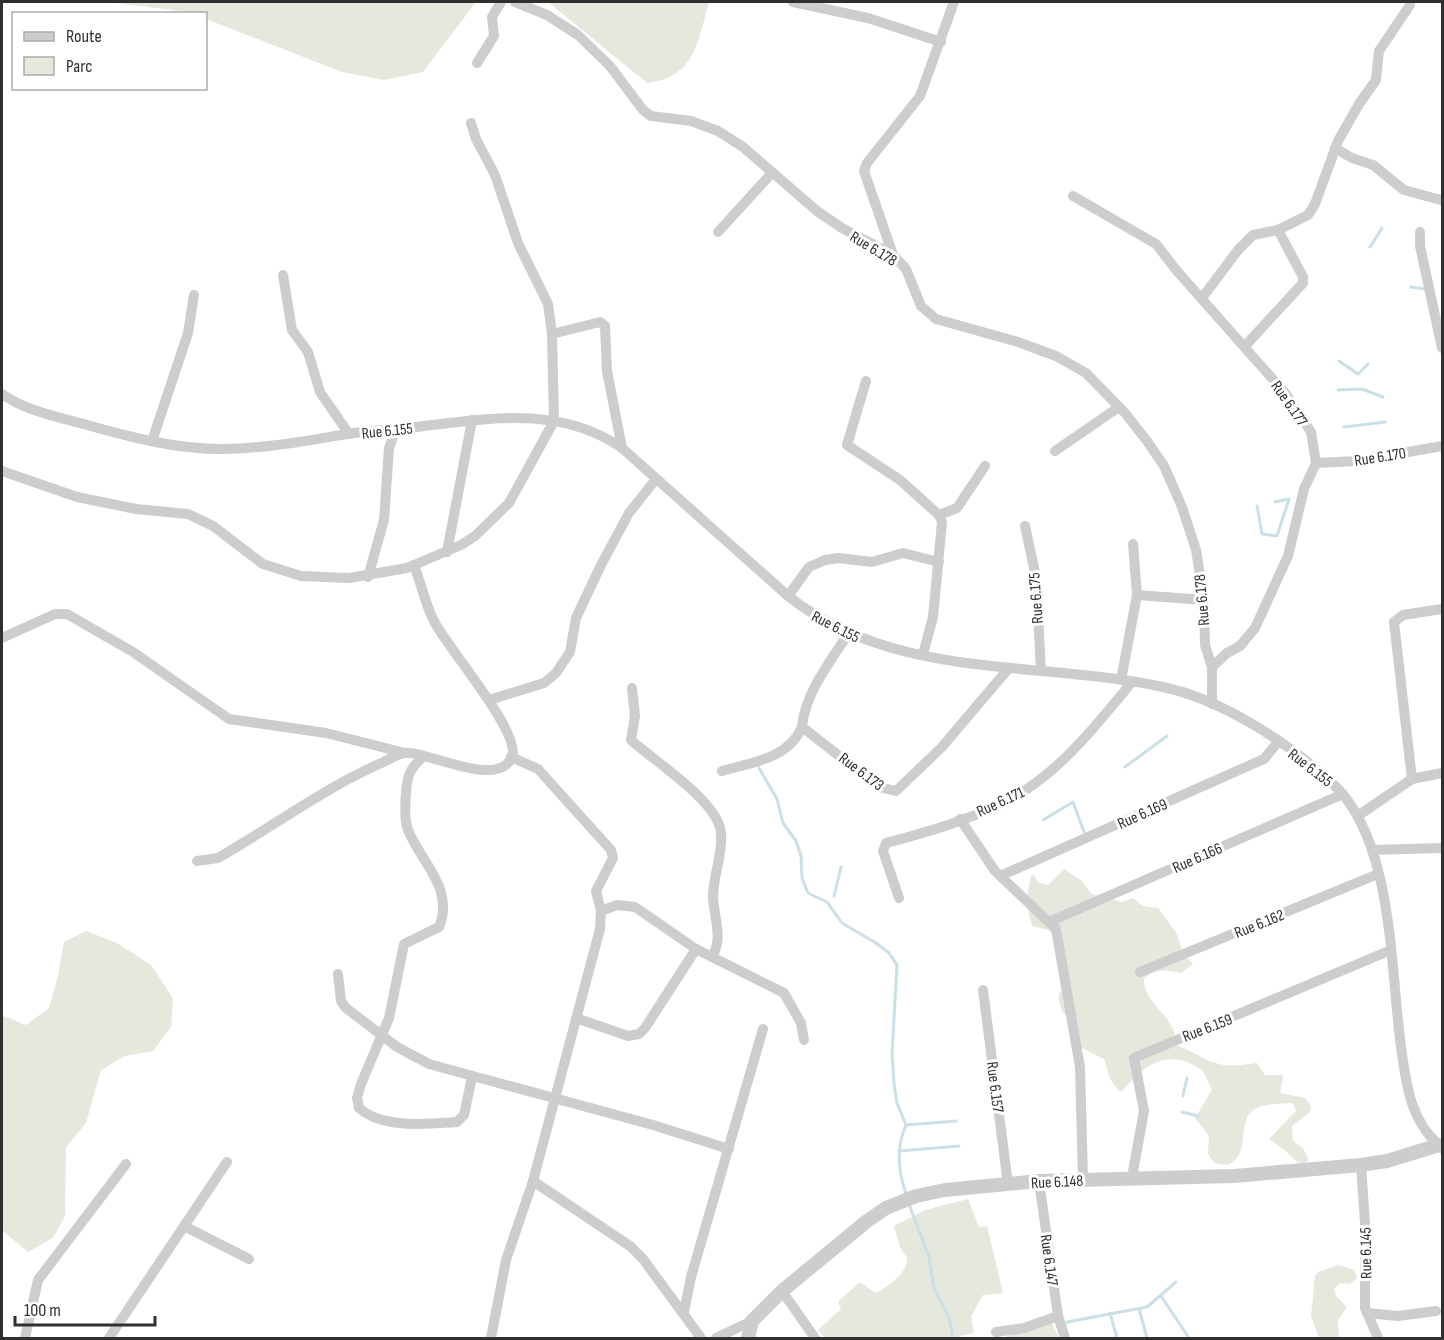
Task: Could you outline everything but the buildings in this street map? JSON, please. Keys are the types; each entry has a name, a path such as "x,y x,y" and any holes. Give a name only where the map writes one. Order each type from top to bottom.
{"street":[{"path":"477,63 494,36 492,17 501,2"},
{"name":"Rue 6.178","path":"515,2 547,15 578,35 610,66 643,110 651,116 691,121 718,131 743,147 771,174 842,228 893,255 906,269 921,306 926,312 954,326 1003,336 1073,364 1119,407 1164,466 1182,507 1196,550 1204,600 1205,645 1212,667"},
{"path":"793,2 868,18 941,42"},
{"path":"893,255 864,171 867,163 920,96 954,2"},
{"path":"1202,298 1253,234 1278,230 1308,215 1315,204 1335,148 1359,104 1376,80 1379,51 1410,5"},
{"path":"2,471 77,497 136,509 188,514 213,526 263,564 301,576 368,577 414,565 447,552 475,536 509,504 554,421 552,334 548,304 518,243 495,175 476,139 471,123"},
{"path":"1335,148 1352,158 1373,165 1404,190 1441,200"},
{"path":"718,232 771,174"},
{"name":"Rue 6.177","path":"1073,196 1162,248 1177,271 1286,394 1311,432 1316,463"},
{"path":"1245,346 1303,283 1303,277 1278,230"},
{"path":"1420,232 1420,246 1443,348"},
{"path":"283,275 292,330 308,352 320,392 349,434"},
{"path":"152,441 188,333 194,295"},
{"path":"552,334 600,322 605,326 607,371 622,448"},
{"path":"866,381 847,445 900,480 939,516 942,530 933,617 923,654"},
{"name":"Rue 6.155","path":"2,394 33,409 152,441 223,449 301,443 349,434 513,416 554,421 603,435 622,448 788,596 811,614 848,634 876,644 962,664 1041,671 1165,687 1212,704 1248,722 1278,742 1343,794 1359,815 1378,874 1391,950 1406,1085 1418,1119 1441,1145"},
{"path":"1054,451 1119,407"},
{"path":"447,552 472,420"},
{"path":"368,577 384,520 389,448 396,429"},
{"name":"Rue 6.170","path":"1316,463 1357,461 1443,446"},
{"path":"1212,704 1212,667 1227,652 1240,646 1255,628 1271,586 1288,555 1304,489 1316,463"},
{"path":"939,516 957,508 985,466"},
{"path":"489,700 544,683 556,673 570,651 576,618 601,565 629,513 656,479"},
{"name":"Rue 6.175","path":"1025,526 1036,577 1041,671"},
{"path":"1127,681 1137,595 1133,544"},
{"path":"788,596 816,562 839,558 872,562 903,553 939,562"},
{"path":"2,638 55,614 67,614 133,652 229,719 326,733 476,770 501,767 511,757 512,741 489,700 434,621 414,565"},
{"path":"1137,595 1204,600"},
{"path":"1412,778 1394,622 1403,615 1443,609"},
{"path":"722,771 782,752 796,740 802,726 803,713 815,688 848,634"},
{"name":"Rue 6.173","path":"802,726 879,787 896,791 941,748 1009,668"},
{"name":"Rue 6.171","path":"898,898 883,852 886,843 937,829 1027,789 1064,758 1127,681"},
{"path":"632,688 635,716 631,740 646,754 690,786 720,823 722,836 713,897 719,935 718,945 713,955"},
{"name":"Rue 6.169","path":"1000,876 1264,759 1278,742"},
{"path":"197,861 218,858 309,802 367,770 405,753"},
{"path":"491,1338 507,1260 533,1181 600,929 601,911 596,891 614,858 611,850 538,770 511,757"},
{"path":"423,758 410,771 405,817 414,842 430,864 438,886 443,914 439,927 404,944 389,1018 357,1098 359,1108 367,1116 423,1124 457,1122 464,1114 472,1077"},
{"path":"1359,815 1412,778 1443,772"},
{"name":"Rue 6.166","path":"1051,921 1343,794"},
{"path":"960,819 1000,876 1051,921 1058,936 1080,1066 1083,1179"},
{"path":"1372,850 1443,848"},
{"name":"Rue 6.162","path":"1140,972 1378,874"},
{"path":"601,911 617,905 635,907 696,948 784,993 801,1023 804,1040"},
{"path":"576,1018 628,1036 639,1034 696,948"},
{"name":"Rue 6.159","path":"1132,1177 1144,1111 1134,1058 1391,950"},
{"path":"338,974 341,1001 382,1036 429,1064 554,1097 729,1149"},
{"name":"Rue 6.157","path":"983,990 1008,1184"},
{"path":"684,1312 691,1277 764,1029"},
{"name":"Rue 6.148","path":"716,1338 752,1321 782,1290 867,1221 900,1202 916,1196 945,1190 1039,1181 1234,1176 1361,1165 1387,1161 1441,1145"},
{"path":"109,1338 227,1162"},
{"path":"25,1338 38,1280 126,1164"},
{"name":"Rue 6.145","path":"1361,1165 1367,1313 1378,1338"},
{"path":"533,1181 630,1246 644,1259 701,1338"},
{"name":"Rue 6.147","path":"1039,1181 1058,1316 1065,1338"},
{"path":"184,1226 249,1259"},
{"path":"782,1290 815,1338"},
{"path":"1367,1313 1398,1316 1436,1311"},
{"path":"996,1332 1024,1328 1058,1316"},
{"path":"748,1338 752,1321"}],"green space":[{"path":"107,2 476,2 423,72 384,80 342,72 207,19 207,12"},
{"path":"548,2 709,2 697,43 685,65 675,74 663,80 647,83"},
{"path":"1064,869 1082,881 1092,894 1122,902 1133,898 1143,906 1158,908 1177,934 1183,953 1193,964 1181,973 1156,971 1144,979 1152,1001 1172,1027 1175,1035 1171,1043 1211,1062 1229,1065 1257,1063 1265,1075 1282,1075 1280,1093 1305,1098 1311,1106 1310,1112 1292,1126 1293,1141 1303,1148 1309,1160 1304,1163 1297,1162 1269,1139 1296,1111 1293,1103 1267,1105 1251,1112 1247,1118 1240,1153 1235,1160 1227,1165 1214,1163 1208,1154 1209,1136 1195,1118 1212,1090 1203,1071 1180,1060 1169,1059 1149,1066 1123,1091 1119,1091 1110,1079 1104,1059 1078,1046 1071,1020 1063,1012 1059,1002 1059,994 1066,986 1053,936 1049,930 1032,926 1026,901 1031,876 1034,875 1038,882 1048,885"},
{"path":"86,931 117,943 151,965 173,998 171,1027 153,1051 125,1056 101,1070 86,1123 66,1147 65,1216 53,1238 28,1252 2,1230 2,1015 26,1025 49,1008 64,942"},
{"path":"968,1199 979,1227 987,1226 1003,1293 983,1295 971,1317 974,1333 960,1336 961,1338 825,1338 818,1330 841,1309 838,1302 860,1282 876,1293 901,1274 907,1258 900,1247 894,1226 925,1210"},
{"path":"1338,1265 1354,1270 1357,1278 1350,1284 1340,1283 1334,1289 1336,1296 1347,1307 1338,1320 1339,1338 1319,1338 1311,1316 1315,1276 1318,1272"},
{"path":"1052,1323 1059,1338 1008,1338 1007,1336"}],"waterway":[{"path":"1370,247 1382,228"},
{"path":"1411,287 1425,289"},
{"path":"1339,361 1358,374 1368,364"},
{"path":"1338,390 1362,389 1383,397"},
{"path":"1344,427 1385,422"},
{"path":"1257,506 1262,534 1277,536 1289,499 1275,502"},
{"path":"1125,767 1167,736"},
{"path":"759,768 777,799 783,823 796,841 801,856 802,878 808,893 827,902 842,923 876,943 889,953 897,965 892,1054 897,1103 906,1125 899,1151 901,1176 906,1194"},
{"path":"1043,820 1073,802 1084,832"},
{"path":"834,896 841,867"},
{"path":"1183,1096 1187,1078"},
{"path":"1182,1112 1198,1116"},
{"path":"906,1125 956,1121"},
{"path":"899,1151 959,1146"},
{"path":"909,1204 929,1257 934,1288 949,1317 953,1338"},
{"path":"1067,1322 1147,1307 1176,1282"},
{"path":"1161,1296 1189,1338"},
{"path":"1139,1309 1147,1338"},
{"path":"1110,1313 1117,1338"}]}
